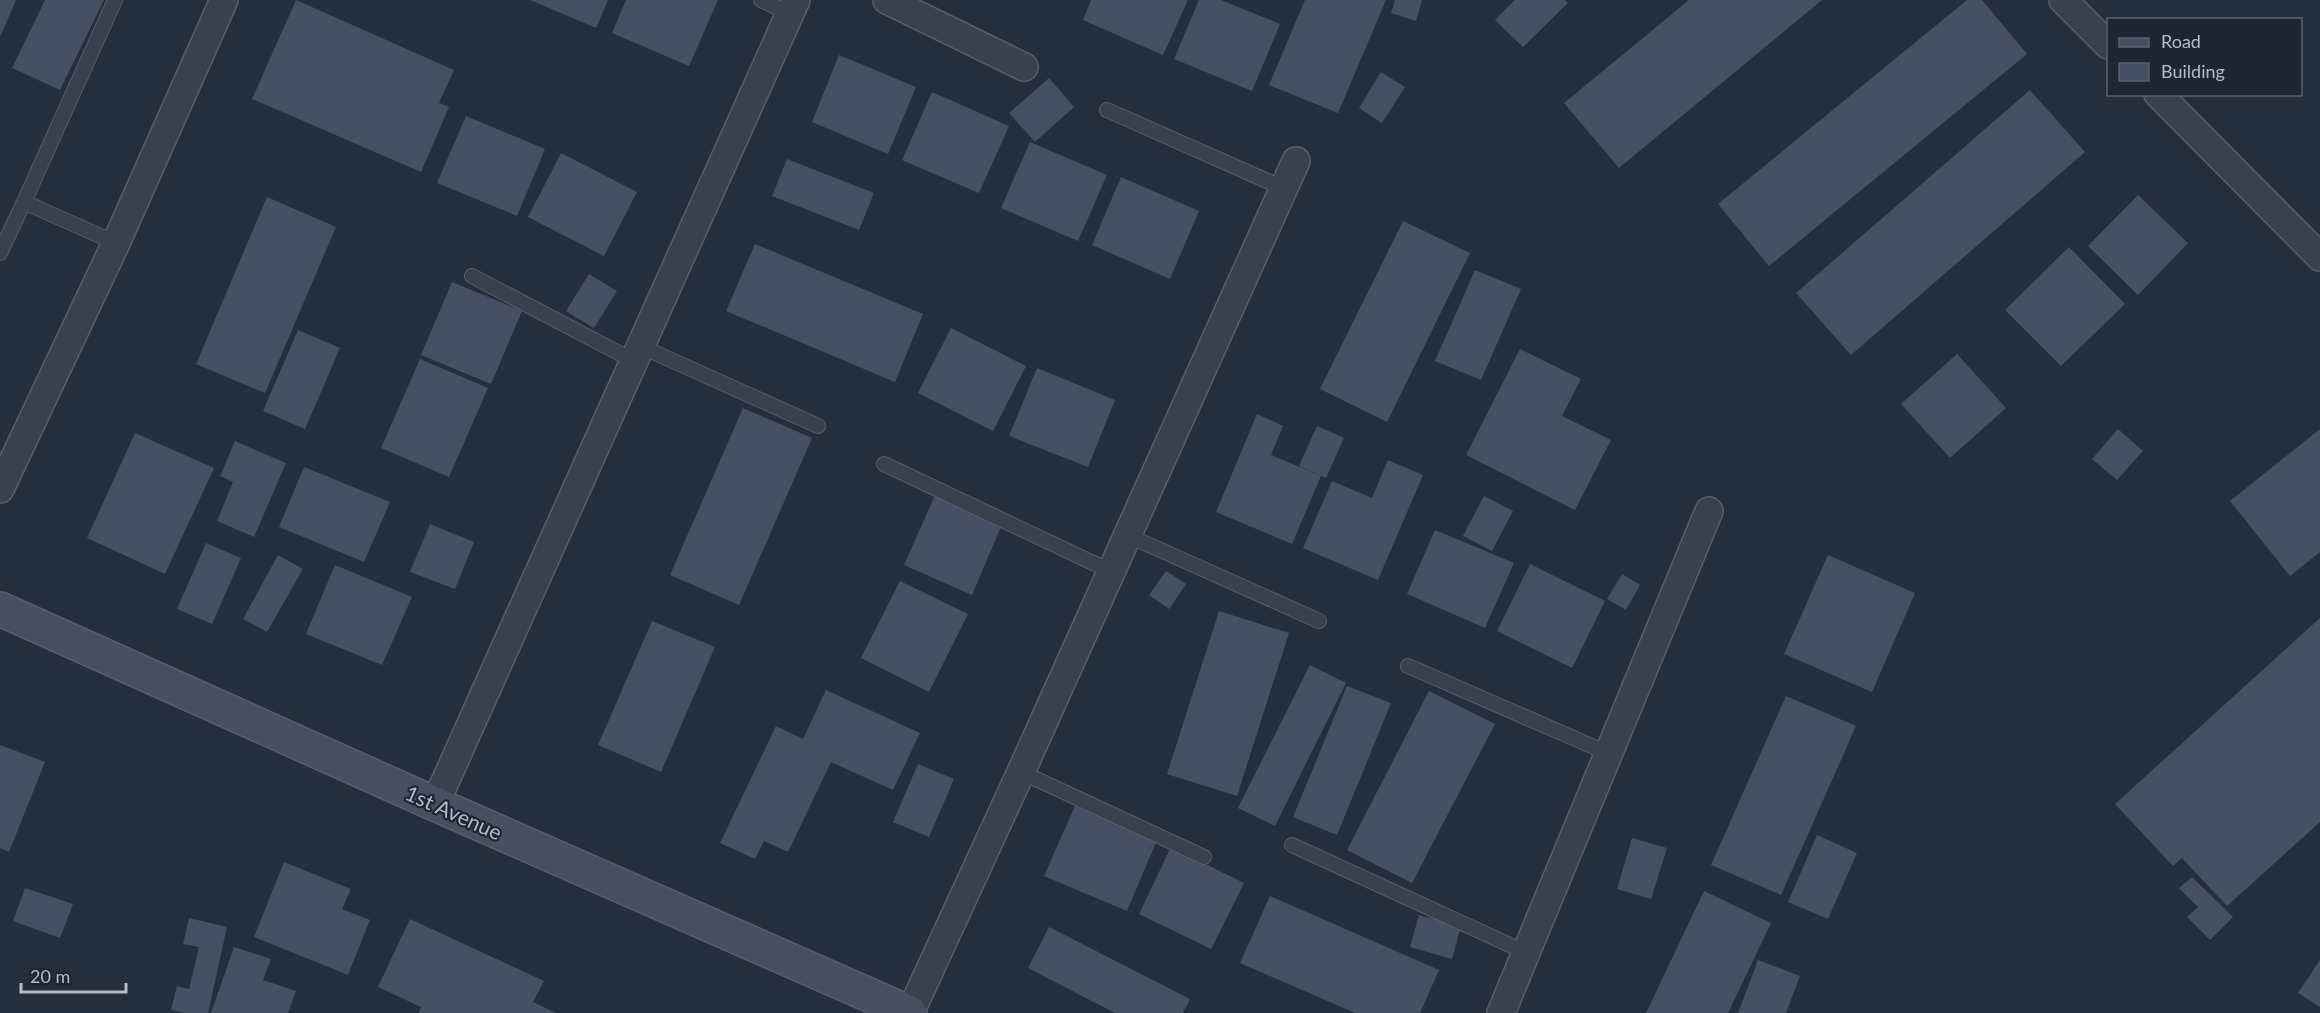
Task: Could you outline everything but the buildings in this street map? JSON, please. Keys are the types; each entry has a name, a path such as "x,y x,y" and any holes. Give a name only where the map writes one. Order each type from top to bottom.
{"street":[{"path":"0,489 116,243 224,0"},
{"path":"887,0 1024,67"},
{"path":"2063,0 2107,43"},
{"path":"435,804 793,7"},
{"path":"2160,96 2320,257"},
{"path":"910,1013 1296,161"},
{"path":"1501,1013 1709,512"},
{"name":"1st Avenue","path":"0,609 910,1013"}],"lane":[{"path":"0,253 116,0"},
{"path":"761,0 793,7"},
{"path":"1107,110 1283,188"},
{"path":"24,202 116,243"},
{"path":"472,276 637,354 818,426"},
{"path":"884,464 1110,572"},
{"path":"1126,535 1319,621"},
{"path":"1408,666 1610,754"},
{"path":"1021,772 1204,857"},
{"path":"1292,845 1525,952"}]}
